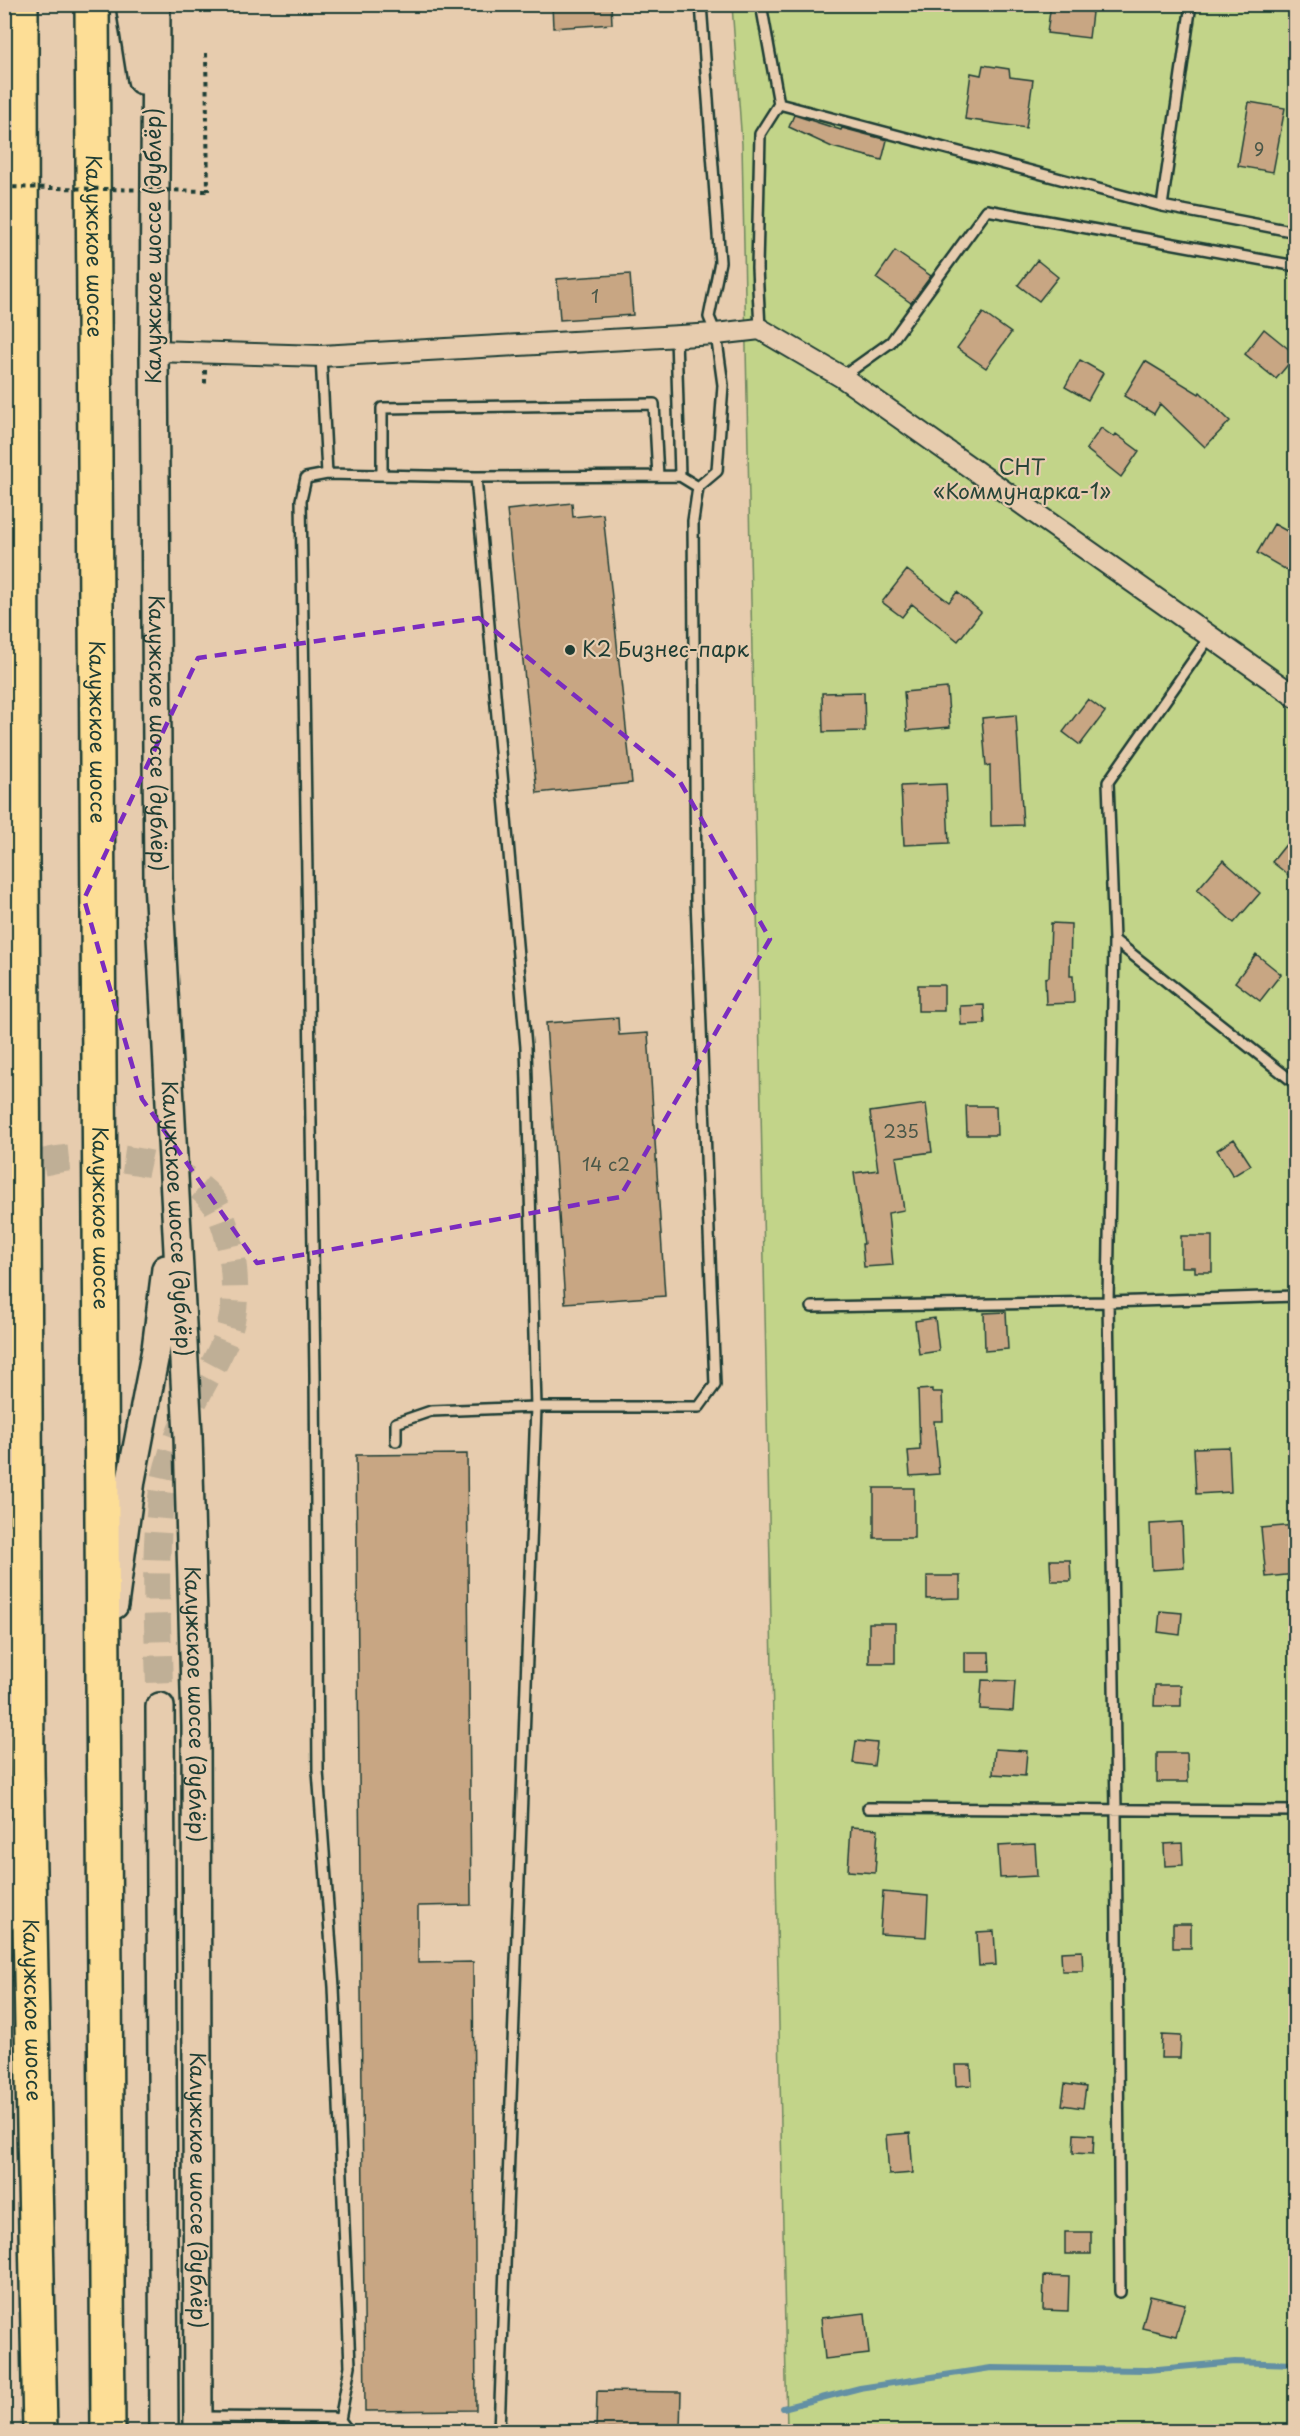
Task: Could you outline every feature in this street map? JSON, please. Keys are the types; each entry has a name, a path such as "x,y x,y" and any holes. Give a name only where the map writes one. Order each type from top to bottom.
{"highway":[{"name":"Калужское шоссе","path":"21,4 22,858 27,1770 40,2432"},
{"name":"Калужское шоссе","path":"92,4 108,2432"}],"main road":[{"path":"130,4 153,153"},
{"name":"Калужское шоссе (дублёр)","path":"156,4 153,153 158,881 188,1435 196,1726 198,2424"},
{"path":"4,695 22,858"},
{"path":"103,1690 131,1480 156,1349 174,1203"},
{"path":"160,1707 164,2432"},
{"path":"4,1918 27,1770"}],"street":[{"path":"154,351 321,356 716,334 760,329 843,377 1296,697"}],"lane":[{"path":"396,1441 396,1423 430,1411 536,1407 699,1407 715,1385 696,899 693,521 698,487 717,471 723,385 716,334 709,317 720,262 701,4"},
{"path":"760,329 756,268 760,134 779,104 761,4"},
{"path":"1162,206 1191,4"},
{"path":"779,104 1162,206 1296,232"},
{"path":"843,377 891,342 987,210 1296,266"},
{"path":"676,336 680,476"},
{"path":"321,356 327,474"},
{"path":"382,475 382,408 654,404 658,476"},
{"path":"349,2432 340,2420 350,2366 334,1987 318,1771 315,1361 301,500 306,478 327,474 476,477 680,476 698,487"},
{"path":"476,477 526,1047 536,1407 499,2432"},
{"path":"1120,2292 1116,1809 1108,1302 1114,940 1108,782 1211,635"},
{"path":"1114,940 1296,1084"},
{"path":"812,1307 1296,1296"},
{"path":"868,1808 1296,1811"},
{"path":"198,2424 218,2415 340,2420"}],"path":[{"path":"4,187 208,191 206,53"}],"highlighted area":[{"path":"479,618 679,780 770,939 620,1197 257,1263 142,1099 84,899 198,658"}],"green space":[{"name":"СНТ «Коммунарка-1»","path":"732,5 1295,5 1295,2431 787,2431 742,144"}],"building":[{"path":"552,4 611,4 612,24 553,28"},
{"path":"1051,4 1093,4 1089,38 1047,33"},
{"path":"983,65 1009,69 1010,77 1033,80 1026,128 965,119 971,73 981,75"},
{"path":"1249,102 1285,108 1273,172 1238,166"},
{"path":"794,115 841,130 842,128 887,140 882,160 832,147 789,127"},
{"path":"895,251 931,276 911,303 876,278"},
{"path":"1037,260 1058,277 1039,301 1018,285"},
{"path":"630,274 633,315 560,320 557,279"},
{"path":"983,313 1011,333 986,368 957,348"},
{"path":"1264,329 1296,355 1276,379 1245,354"},
{"path":"1080,360 1103,373 1088,400 1065,387"},
{"path":"1145,361 1199,394 1200,392 1230,421 1205,447 1160,404 1154,414 1124,396"},
{"path":"1101,428 1114,437 1116,434 1139,451 1121,477 1086,449"},
{"name":"К2 Бизнес-парк","path":"572,503 573,517 603,514 632,783 537,793 507,510"},
{"path":"1274,524 1296,536 1296,563 1290,572 1257,553"},
{"path":"907,570 949,602 957,592 981,612 958,641 912,604 902,617 882,602"},
{"path":"947,688 950,727 907,731 904,692"},
{"path":"864,692 865,731 823,732 822,693"},
{"path":"1088,699 1105,712 1080,745 1063,732"},
{"path":"1016,715 1023,825 991,826 990,765 986,766 982,718"},
{"path":"946,784 949,843 904,845 901,786"},
{"path":"1296,832 1296,881 1272,862"},
{"path":"1223,860 1260,893 1234,923 1197,890"},
{"path":"1051,923 1071,924 1070,976 1073,976 1074,1003 1046,1004 1045,978 1049,977"},
{"path":"1256,954 1281,974 1260,1001 1235,982"},
{"path":"918,985 944,985 944,1011 918,1011"},
{"path":"984,1005 985,1024 961,1025 960,1006"},
{"path":"618,1018 619,1035 648,1033 665,1296 565,1303 546,1023"},
{"path":"926,1104 932,1152 896,1157 904,1210 888,1213 893,1265 864,1267 862,1244 864,1244 854,1173 878,1170 870,1112"},
{"path":"966,1106 996,1106 997,1135 967,1135"},
{"path":"1234,1139 1251,1165 1233,1176 1217,1150"},
{"path":"1181,1236 1212,1236 1212,1272 1195,1272 1195,1267 1181,1267"},
{"path":"1006,1312 1008,1349 985,1351 984,1313"},
{"path":"935,1318 939,1351 919,1354 915,1321"},
{"path":"932,1389 932,1392 942,1392 943,1421 934,1421 939,1474 910,1476 908,1451 920,1450 918,1390"},
{"path":"1229,1447 1231,1492 1196,1494 1194,1448"},
{"path":"467,1454 471,1905 418,1906 418,1963 473,1962 476,2410 365,2411 356,1455"},
{"path":"874,1488 914,1488 914,1538 874,1538"},
{"path":"1182,1522 1184,1568 1152,1570 1150,1524"},
{"path":"1296,1525 1296,1574 1266,1577 1261,1528"},
{"path":"1050,1560 1070,1560 1071,1581 1051,1581"},
{"path":"927,1576 960,1576 960,1598 927,1599"},
{"path":"1160,1611 1182,1613 1180,1635 1158,1632"},
{"path":"869,1623 895,1623 895,1663 869,1663"},
{"path":"965,1652 989,1652 990,1672 965,1672"},
{"path":"982,1680 1015,1681 1013,1711 980,1709"},
{"path":"1155,1685 1181,1685 1181,1706 1154,1706"},
{"path":"856,1741 877,1743 874,1766 853,1763"},
{"path":"995,1749 1027,1751 1025,1776 993,1774"},
{"path":"1157,1753 1187,1753 1188,1782 1157,1782"},
{"path":"851,1827 878,1829 875,1873 848,1871"},
{"path":"1182,1843 1183,1865 1165,1866 1164,1844"},
{"path":"1035,1844 1037,1876 1000,1878 998,1846"},
{"path":"883,1892 928,1896 926,1937 880,1934"},
{"path":"1173,1924 1191,1924 1191,1948 1173,1948"},
{"path":"994,1931 996,1965 979,1966 977,1932"},
{"path":"1082,1951 1083,1971 1062,1971 1061,1952"},
{"path":"1162,2035 1181,2036 1180,2058 1161,2058"},
{"path":"955,2065 971,2065 972,2085 956,2086"},
{"path":"1065,2084 1086,2087 1083,2108 1062,2105"},
{"path":"910,2133 913,2173 889,2175 886,2135"},
{"path":"1074,2134 1094,2135 1093,2154 1073,2153"},
{"path":"1065,2232 1091,2232 1091,2254 1065,2254"},
{"path":"1044,2276 1069,2277 1068,2311 1043,2310"},
{"path":"1150,2296 1185,2304 1176,2336 1142,2328"},
{"path":"865,2313 869,2354 825,2359 821,2318"},
{"path":"597,2391 681,2392 680,2430 596,2429"}],"waterway":[{"path":"783,2408 860,2388 991,2368 1147,2370 1235,2362 1296,2364"}],"tunnel":[{"path":"4,1177 40,1163 59,1159 98,1157 136,1161 172,1171 198,1187 212,1200 223,1219 233,1266 233,1314 221,1351 177,1440 164,1480 162,1494 157,1547 160,1707"}],"place":[{"name":"К2 Бизнес-парк","path":"570,650"}]}
